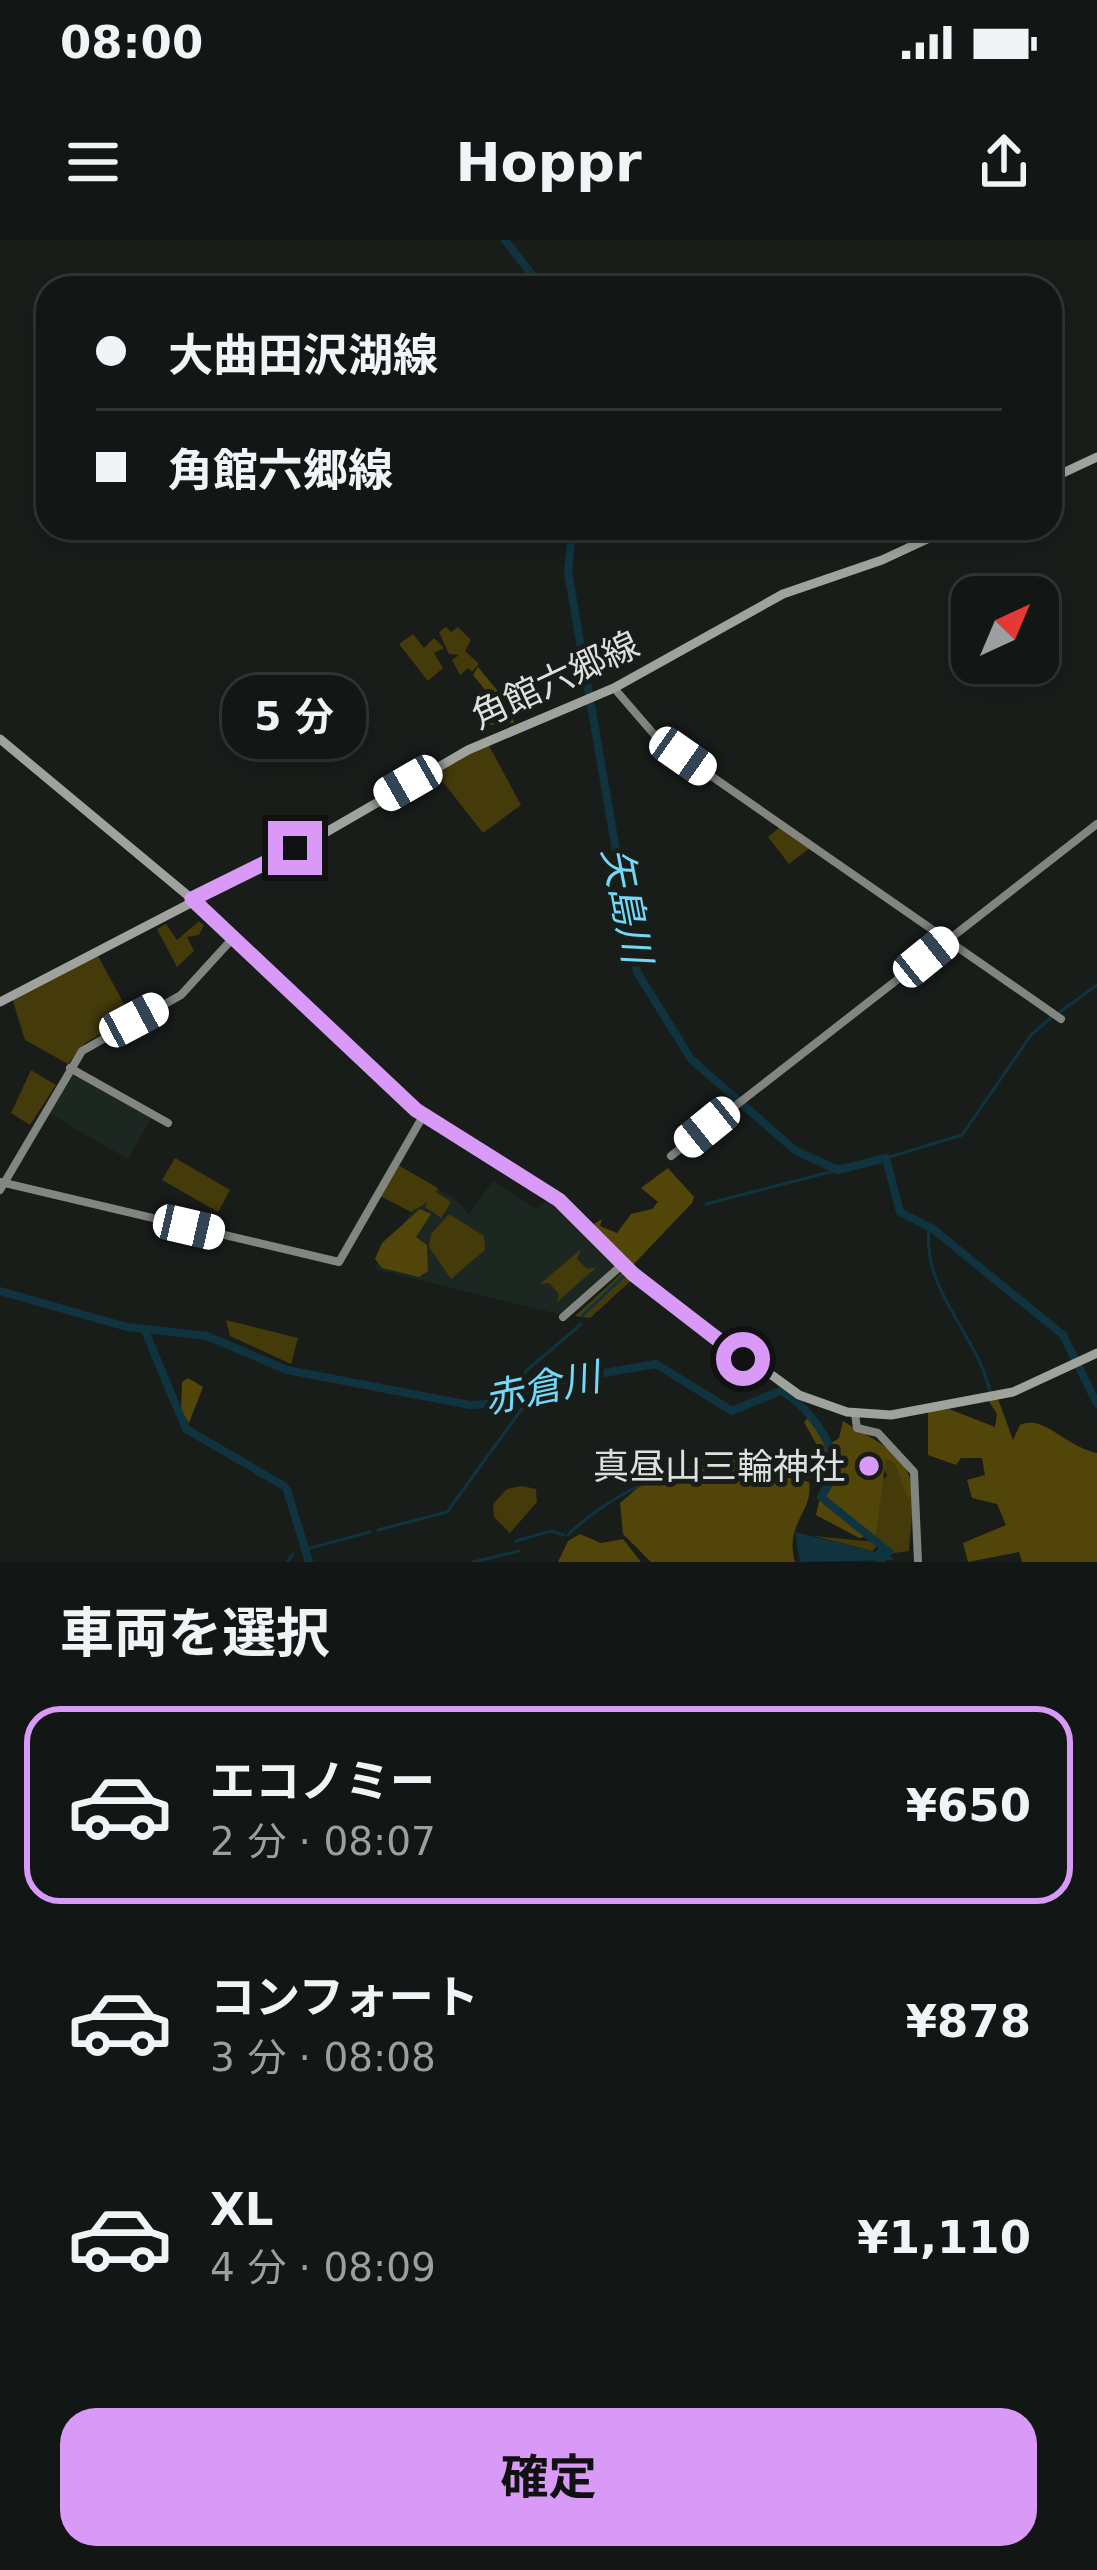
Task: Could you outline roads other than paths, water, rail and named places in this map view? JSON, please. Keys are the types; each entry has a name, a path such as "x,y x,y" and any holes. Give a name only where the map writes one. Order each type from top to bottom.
{"main road":[{"path":"1062,473 1097,457"},
{"name":"角館六郷線","path":"0,1002 316,838 468,750 614,688 783,594 925,540"},
{"path":"0,740 192,899 423,1116 559,1200 623,1264 762,1371 818,1405 855,1414 891,1415 1000,1395 1097,1352"}],"street":[{"path":"614,688 658,739 1061,1019"},
{"path":"671,1156 1097,824"},
{"path":"233,938 181,995 92,1042 70,1068 1,1185 339,1262 423,1116"},
{"path":"70,1068 168,1123"},
{"path":"563,1317 623,1264"},
{"path":"855,1414 857,1428 884,1438 914,1472 918,1562"}],"water":[{"path":"795,1532 875,1552 881,1547 894,1560 800,1562"}],"waterway":[{"name":"矢島川","path":"505,240 533,276"},
{"name":"矢島川","path":"571,540 568,572 637,972 691,1059 796,1151 838,1170 886,1158 900,1212 933,1229 1063,1335 1097,1404"},
{"path":"1060,1012 1097,985"},
{"path":"886,1158 962,1135 1031,1035 1053,1016"},
{"path":"706,1204 838,1170"},
{"path":"929,1229 934,1273 990,1392"},
{"path":"582,1316 626,1274"},
{"name":"赤倉川","path":"0,1291 127,1327 207,1336 287,1370 470,1405 490,1404 541,1384 656,1364 732,1411 780,1391 808,1413 830,1448 832,1474 821,1497 889,1552 879,1562"},
{"path":"378,1530 447,1512 529,1399 521,1391 525,1372 581,1324"},
{"path":"145,1331 186,1429 284,1486"},
{"path":"568,1535 626,1492 702,1460 746,1454 767,1470 812,1477"},
{"path":"815,1477 826,1488"},
{"path":"287,1490 309,1562"},
{"path":"516,1541 551,1531 564,1535"},
{"path":"307,1549 370,1532"},
{"path":"473,1562 519,1551"},
{"path":"287,1562 293,1554"}],"place":[{"name":"真昼山三輪神社","path":"869,1466"}]}
